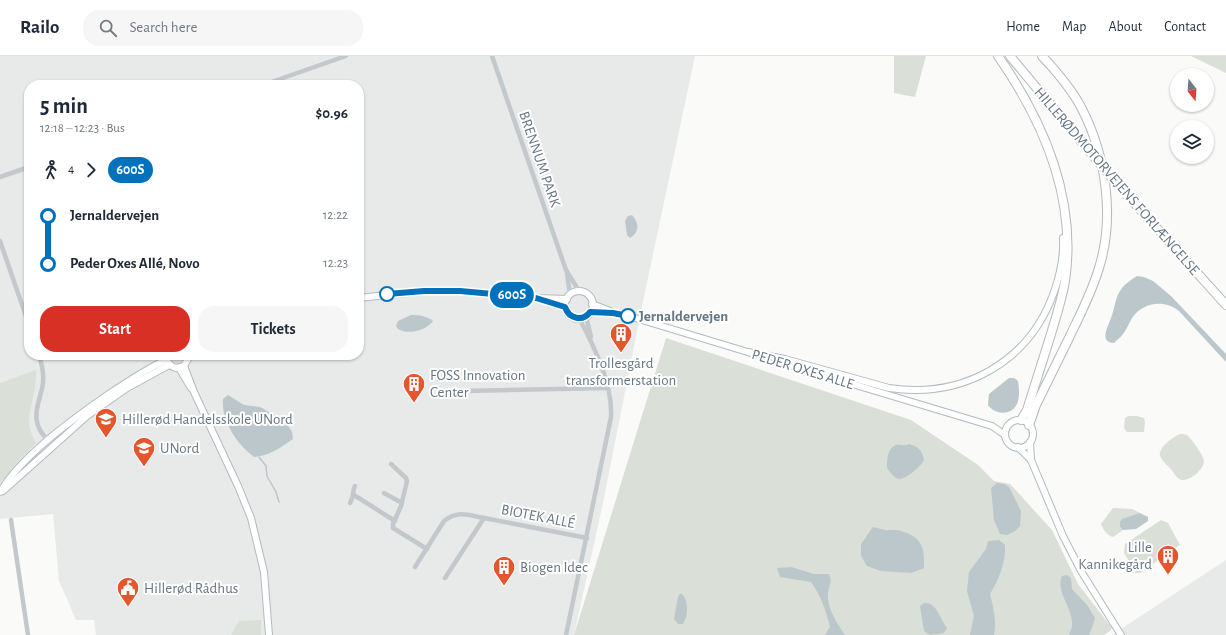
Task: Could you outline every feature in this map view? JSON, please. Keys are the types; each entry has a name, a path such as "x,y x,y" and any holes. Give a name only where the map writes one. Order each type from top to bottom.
{"highway":[{"path":"998,56 1015,81 1040,128 1049,151 1065,208 1067,233 1067,258 1059,308 1027,410 1021,420"},
{"name":"HILLERØDMOTORVEJENS FORLÆNGELSE","path":"1010,56 1117,184 1226,305"},
{"path":"1029,425 1036,405 1094,286 1103,251 1107,212 1102,167 1091,130 1082,109 1068,86 1042,56"}],"street":[{"path":"276,80 346,56"},
{"name":"BRENNUM PARK","path":"492,56 566,270 579,291"},
{"path":"748,352 785,359 889,388 915,391 941,389 967,382 986,373 1009,357 1030,337 1046,313 1059,278 1062,259 1064,240 1060,203 1040,128"},
{"path":"0,177 24,169"},
{"path":"0,242 24,311"},
{"name":"BRENNUM PARK","path":"566,270 568,297"},
{"path":"364,297 424,291 460,291 536,298 568,297 579,291 588,295 592,304 588,314 592,343"},
{"path":"565,307 568,297"},
{"path":"536,298 565,307 570,315 579,318 588,314"},
{"name":"PEDER OXES ALLE","path":"592,304 613,313 992,426 1007,427"},
{"name":"PEDER OXES ALLE","path":"588,314 613,313"},
{"path":"566,635 612,417 612,407 608,388 592,343 579,318"},
{"path":"40,360 43,372 43,383 36,416 39,429 53,446"},
{"path":"0,493 9,478 48,440 85,411 125,383 167,360"},
{"path":"167,360 176,368 182,367 187,360"},
{"path":"0,493 87,416 167,360"},
{"path":"182,367 238,486 251,518 264,572 269,635"},
{"path":"466,391 608,388"},
{"path":"1031,460 1018,447 1009,443 1006,435 1007,427 1013,422 1021,420 1029,425 1033,434 1030,442 1031,460 1052,512 1074,559 1121,635"},
{"name":"PEDER OXES ALLE","path":"992,426 1006,435"},
{"path":"1018,447 1023,447 1030,442"},
{"path":"390,464 407,480 402,503 393,526 394,529 427,549"},
{"path":"350,503 354,496 353,490 356,486"},
{"path":"384,493 402,503"},
{"path":"354,496 395,521"},
{"path":"414,567 427,549 444,520 450,516 461,514 484,518"},
{"name":"BIOTEK ALLÉ","path":"445,578 484,518 587,538"},
{"path":"10,520 28,635"}],"shaded area":[{"path":"0,56 695,56 641,311 603,503 574,635 96,635 94,620 76,620 59,581 53,514 0,519"},
{"path":"894,56 926,56 915,97 894,93"},
{"path":"1191,56 1226,56 1226,73"},
{"path":"632,215 637,224 637,230 636,233 630,238 627,235 625,221 628,216"},
{"path":"1137,276 1153,281 1171,296 1226,354 1226,362 1179,311 1167,305 1154,304 1142,308 1132,318 1124,332 1114,343 1106,340 1105,336 1118,295 1124,286"},
{"path":"411,315 423,316 433,321 426,327 417,331 407,332 398,329 396,326 398,321"},
{"path":"666,338 911,420 978,465 994,481 1010,484 1052,530 1078,584 1112,628 1104,635 574,635"},
{"path":"172,360 183,360 180,363"},
{"path":"36,370 29,421 32,435 36,443 0,483 0,383"},
{"path":"1009,378 1014,378 1018,381 1019,392 1017,404 1011,411 1003,413 995,411 988,405 989,394"},
{"path":"228,395 244,405 260,407 285,421 292,432 293,439 270,453 254,457 236,439 227,424 223,407 223,399"},
{"path":"1128,416 1144,418 1144,432 1127,432 1124,428 1125,418"},
{"path":"1180,434 1185,434 1188,436 1204,460 1199,471 1189,479 1185,480 1177,477 1163,461 1160,455 1161,449 1174,437"},
{"path":"909,444 920,449 924,460 913,472 906,477 899,479 887,468 888,455 891,449 896,445"},
{"path":"997,483 1004,484 1009,487 1021,511 1020,526 1015,531 1007,535 1000,534 994,520 991,488"},
{"path":"1113,508 1132,509 1140,513 1120,527 1123,530 1113,537 1103,529 1101,524"},
{"path":"1140,513 1148,517 1148,521 1136,529 1123,530 1120,527 1120,522 1122,519"},
{"path":"1161,520 1168,523 1180,545 1140,573 1136,573 1124,553 1125,544"},
{"path":"873,527 885,530 899,530 914,536 921,544 923,549 924,568 911,573 881,571 867,566 861,556 861,544"},
{"path":"999,540 1005,545 1005,551 1001,570 990,594 995,620 994,635 970,635 974,616 967,591 969,572 986,549 988,541"},
{"path":"1226,560 1226,635 1112,635 1124,627"},
{"path":"791,567 814,574 829,574 831,580 828,595 829,606 845,635 825,635 830,627 825,609 815,587 811,582 780,577 777,568"},
{"path":"1067,575 1071,578 1072,589 1087,605 1095,618 1089,635 1069,635 1072,627 1072,620 1061,588 1062,576"},
{"path":"682,594 687,604 687,613 683,624 678,624 674,619 678,597"},
{"path":"924,603 932,605 938,612 947,628 944,633 930,635 924,631 920,606"},
{"path":"261,620 261,635 231,635 239,621"}],"waterway":[{"path":"259,457 266,466 267,476 276,492 279,502"}],"bus line":[{"name":"600S","path":"387,294 424,291 460,291 500,294 536,298 565,307 566,311 575,318 584,317 590,312 613,313 628,316"}],"place":[{"name":"Jernaldervejen","path":"628,316"},
{"name":"Trollesgård transformerstation","path":"621,354"},
{"name":"FOSS Innovation Center","path":"414,404"},
{"name":"Hillerød Handelsskole UNord","path":"106,438"},
{"name":"UNord","path":"144,468"},
{"name":"Lille Kannikegård","path":"1168,576"},
{"name":"Biogen Idec","path":"504,586"},
{"name":"Hillerød Rådhus","path":"128,608"}]}
